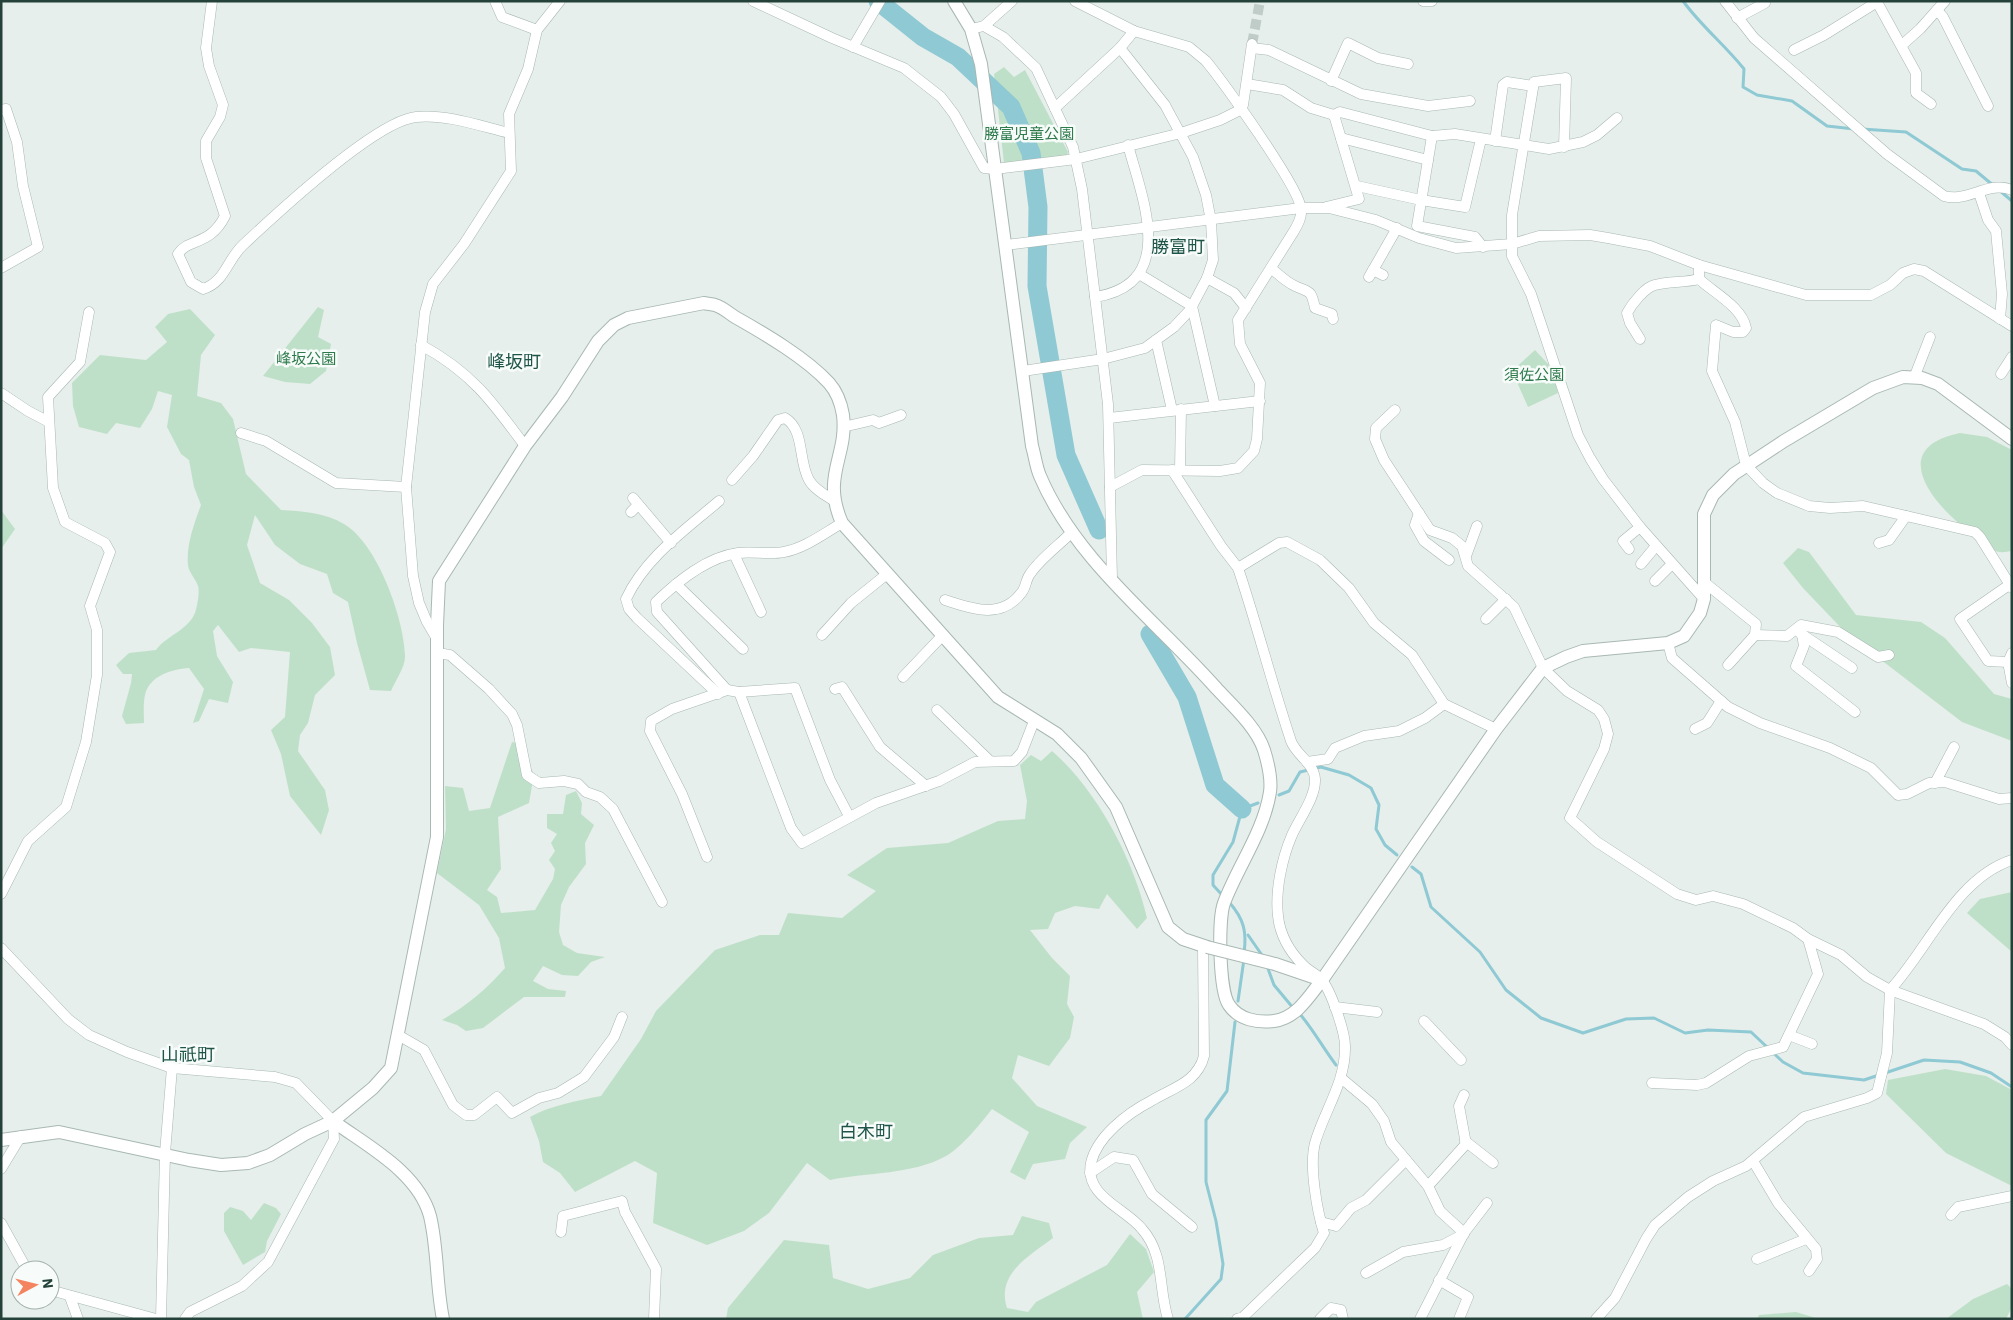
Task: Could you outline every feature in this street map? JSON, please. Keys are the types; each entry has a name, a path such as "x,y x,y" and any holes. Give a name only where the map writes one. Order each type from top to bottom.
{"street":[{"path":"212,1 206,48 209,66 223,105 206,141 206,158 225,216 213,235 181,249 178,254 191,282 203,289 213,285 221,278 237,250 304,190 350,152 397,122 415,117 440,117 510,133"},
{"path":"495,1 502,17 537,30"},
{"path":"437,639 419,603 413,576 406,487 425,312 434,284 464,244 511,171 510,114 528,69 529,57 537,30 560,1"},
{"path":"753,1 773,6 853,47 904,68 925,83 941,97 954,114 984,168 996,169 1076,159 1182,133 1220,120 1240,110 1247,84 1252,46 1269,50 1361,94 1428,106 1470,101"},
{"path":"954,1 978,28 1003,37 1036,68 1076,159 1088,237 1109,418 1112,579"},
{"path":"978,28 1012,1"},
{"path":"1075,1 1134,31 1189,48 1206,61 1222,81 1289,180 1301,208 1301,218 1294,231 1238,320 1240,344 1260,382 1257,438 1254,451 1246,462 1238,468 1229,470 1142,470 1110,487"},
{"path":"1423,1 1432,1"},
{"path":"1726,1 1754,38 1867,136 1944,196 1952,198 1998,187 2012,190"},
{"path":"1902,45 1920,30 1945,1"},
{"path":"1794,50 1877,2 1916,73 1916,93 1931,104"},
{"path":"1737,18 1765,3"},
{"path":"853,47 878,5"},
{"path":"1937,10 1943,17 1988,106"},
{"path":"978,28 981,64 1032,446 1039,476 1071,533 1112,579 1127,599 1197,667 1242,717 1263,748 1270,773 1270,791 1264,817 1226,898 1219,927 1223,985 1228,1005 1244,1018 1261,1023 1279,1020 1297,1010 1322,980 1496,729 1543,668 1584,651 1668,643 1684,636 1700,612 1704,599 1704,514 1712,495 1746,465 1873,388 1903,377 1938,384 2012,439"},
{"path":"1055,108 1120,48 1134,31"},
{"path":"1331,81 1348,43 1378,58 1408,64"},
{"path":"1023,371 1103,359 1145,348 1174,327 1192,306 1207,278 1213,260 1211,220 1206,196 1193,157 1182,133 1155,92 1120,48"},
{"path":"1564,147 1566,78 1534,82 1512,215 1512,256 1532,294 1578,435 1603,479 1640,527 1704,599"},
{"path":"1495,141 1506,82 1533,86"},
{"path":"1247,84 1283,90 1311,108 1334,115 1340,112 1432,136 1455,134 1549,150 1583,142 1596,135 1617,118"},
{"path":"1,110 6,109 17,142 22,186 38,247 1,268"},
{"path":"1323,208 1359,199 1334,115"},
{"path":"1432,136 1416,226 1475,237 1484,247"},
{"path":"1342,138 1428,160"},
{"path":"1356,186 1465,207 1481,139"},
{"path":"1095,297 1118,291 1139,274 1147,258 1150,228 1128,145"},
{"path":"1979,193 1988,220 1996,231 2002,294 2000,319"},
{"path":"1006,245 1088,237 1301,208 1323,208 1376,220 1419,238 1456,248 1512,244 1539,236 1590,235 1650,246 1700,265 1806,295 1824,297 1871,295 1904,273 1914,269 1924,271 2012,326"},
{"path":"1383,275 1371,274 1397,228"},
{"path":"1699,279 1700,265"},
{"path":"1271,268 1294,286 1306,289 1312,295 1315,308 1332,314 1333,319"},
{"path":"1139,274 1192,306 1215,406"},
{"path":"1207,278 1234,293 1246,308"},
{"path":"1640,338 1630,323 1627,312 1632,304 1654,285 1685,283 1699,279"},
{"path":"1699,279 1729,303 1745,320 1746,328 1743,332 1738,333 1716,325 1712,371 1735,422 1746,465 1763,483 1777,493 1808,506 1830,508 1863,506 1975,532 2010,586 1960,619 1988,661 2010,658 2012,683"},
{"path":"1,1140 59,1132 221,1165 248,1163 270,1155 305,1134 333,1121 373,1088 390,1068 437,836 437,639 439,581 525,446 562,397 598,341 614,325 628,318 704,303 715,305 746,323 801,361 829,384 840,399 843,427 834,473 833,500 842,523 998,698 1057,734 1081,758 1116,807 1168,927 1183,939 1205,947 1275,964 1322,980"},
{"path":"1,894 28,841 66,807 86,742 97,675 98,630 90,606 110,552 105,543 65,522 52,488 48,397 80,362 86,342 89,312"},
{"path":"1914,378 1930,337"},
{"path":"1156,340 1176,409 1176,470 1221,546 1238,568 1292,744 1309,765 1315,780 1312,792 1291,836 1278,893 1278,917 1284,940 1304,966 1322,980 1335,1007 1345,1046 1341,1078 1314,1145 1314,1179 1324,1233 1315,1248 1243,1317 1237,1319"},
{"path":"421,345 447,359 466,374 486,394 525,446"},
{"path":"2001,374 2012,357"},
{"path":"1,393 49,422"},
{"path":"1109,418 1260,401"},
{"path":"1395,410 1376,428 1375,439 1384,460 1430,530 1452,538 1462,546 1468,566 1514,607 1543,668 1567,691 1598,710 1604,719 1608,734 1600,762 1570,818 1598,842 1677,894 1696,900 1713,896 1743,904 1793,928 1808,939 1841,955 1867,977 1890,990 1984,1024 2005,1037 2012,1045"},
{"path":"843,427 873,420 879,423 901,415"},
{"path":"732,480 753,456 778,420 785,418 793,422 797,431 804,469 810,482 833,500"},
{"path":"241,433 266,441 336,483 406,487"},
{"path":"719,501 671,543 634,581 626,599 629,609 637,618 723,692"},
{"path":"634,505 671,543"},
{"path":"1419,513 1415,525 1424,541 1449,560"},
{"path":"1879,543 1889,540 1906,516"},
{"path":"723,692 657,612 656,602 676,584 715,560 734,554 782,553 801,547 842,523"},
{"path":"1466,557 1477,526"},
{"path":"1629,549 1624,541 1640,527"},
{"path":"945,600 983,611 997,610 1015,600 1024,590 1030,575 1071,533"},
{"path":"1238,568 1279,543 1287,542 1320,560 1350,588 1374,623 1412,655 1444,704 1496,729"},
{"path":"1641,564 1656,546"},
{"path":"734,554 761,612"},
{"path":"1655,581 1672,564"},
{"path":"822,635 851,603 887,574"},
{"path":"1704,582 1756,624 1755,635 1728,665"},
{"path":"676,584 743,649"},
{"path":"1486,619 1506,599"},
{"path":"1855,712 1796,666 1804,646 1798,632 1801,625 1838,632 1878,657 1888,655"},
{"path":"1755,635 1787,636 1798,632"},
{"path":"1798,632 1852,668"},
{"path":"903,678 942,636"},
{"path":"1668,643 1672,658 1740,715 1830,748 1872,768 1898,795 1907,794 1935,783 1945,782 1999,798 2012,798"},
{"path":"437,653 450,655 488,689 512,714 517,725 527,775 539,783 564,781 578,784 586,792 600,797 613,810 662,902"},
{"path":"834,689 842,687 880,748 926,786"},
{"path":"706,857 682,794 650,731 651,721 660,714 723,692 795,688 830,780 849,816"},
{"path":"739,692 791,828 802,843 876,803 926,786 975,762 1014,761 1019,757 1034,721"},
{"path":"1695,729 1706,722 1721,701"},
{"path":"1309,765 1328,759 1335,748 1364,736 1399,731 1425,718 1444,704"},
{"path":"937,710 990,761"},
{"path":"1935,783 1954,747"},
{"path":"1596,1319 1615,1298 1655,1225 1688,1197 1753,1161 1787,1129 1804,1117 1867,1098 1876,1093 1881,1081 1887,1053 1890,990 1903,975 1936,926 1980,876 1994,866 2012,860"},
{"path":"1652,1083 1697,1085 1706,1083 1749,1056 1783,1047 1818,974 1808,939"},
{"path":"1168,1319 1161,1286 1157,1251 1141,1227 1101,1195 1091,1181 1090,1173 1092,1162 1098,1149 1121,1122 1152,1100 1182,1085 1202,1066 1204,1056 1205,947"},
{"path":"1,948 68,1019 88,1035 127,1052 172,1068 275,1077 296,1083 333,1121 385,1159 416,1186 430,1217 443,1319"},
{"path":"1335,1007 1377,1012"},
{"path":"398,1035 424,1050 449,1098 466,1115 474,1115 497,1097 512,1113 539,1098 558,1093 584,1077 614,1038 622,1017"},
{"path":"1424,1021 1461,1060"},
{"path":"1790,1035 1812,1044"},
{"path":"161,1319 165,1153 172,1068"},
{"path":"1341,1078 1372,1104 1384,1121 1391,1142 1428,1186 1440,1211 1464,1234"},
{"path":"1464,1094 1459,1106 1466,1141 1493,1163"},
{"path":"186,1319 190,1312 242,1286 268,1262 334,1139 333,1121"},
{"path":"1,1169 21,1136"},
{"path":"1428,1186 1452,1161 1466,1141"},
{"path":"1090,1173 1114,1157 1133,1160 1152,1194 1192,1227"},
{"path":"1321,1222 1336,1226 1351,1208 1366,1200 1406,1160"},
{"path":"1753,1161 1778,1203 1816,1249 1817,1258 1809,1271"},
{"path":"1951,1215 1958,1207 2012,1196"},
{"path":"561,1232 563,1216 622,1201 625,1212 656,1269 654,1319"},
{"path":"1420,1319 1464,1234 1487,1203"},
{"path":"1,1222 21,1260"},
{"path":"1366,1273 1403,1252 1443,1245 1464,1234"},
{"path":"1757,1260 1806,1239"},
{"path":"1439,1280 1468,1297 1459,1319"},
{"path":"60,1294 156,1319"},
{"path":"70,1297 78,1319"},
{"path":"1320,1319 1332,1308 1340,1310 1343,1319"}],"green space":[{"name":"勝富児童公園","path":"1004,67 1014,77 1025,70 1068,152 1066,157 1004,163 994,74"},
{"name":"峰坂公園","path":"318,307 324,310 318,337 331,344 326,371 310,384 285,382 263,376"},
{"path":"190,309 215,335 201,355 197,396 221,403 233,419 246,474 281,510 330,517 344,524 356,534 378,564 400,622 405,655 402,669 391,691 370,690 348,602 333,593 327,574 300,564 275,545 255,515 247,545 260,583 289,600 312,623 330,647 335,675 315,695 308,723 300,735 298,751 325,790 329,810 321,835 290,796 281,754 271,730 285,717 290,652 251,648 239,652 218,625 213,631 217,656 233,682 228,703 209,699 199,721 193,723 204,689 189,668 169,672 156,678 151,683 147,688 144,698 144,723 126,724 122,716 132,674 123,674 116,665 129,653 156,650 182,629 195,613 199,589 189,568 188,550 201,505 194,487 189,460 181,454 167,427 172,395 158,391 152,409 140,428 116,423 107,434 79,427 73,406 72,383 100,355 146,360 167,342 155,327 168,314"},
{"name":"須佐公園","path":"1535,350 1550,366 1558,393 1528,407 1512,371"},
{"path":"1960,433 1987,437 2012,450 2012,551 1996,551 1987,547 1955,520 1942,506 1931,492 1923,477 1921,463 1925,451 1938,440"},
{"path":"1,510 15,529 1,549"},
{"path":"1798,548 1809,552 1856,615 1921,622 1945,638 1994,694 2012,699 2012,741 1962,722 1846,633 1803,588 1783,563"},
{"path":"512,742 517,743 534,774 529,803 498,817 501,869 487,890 497,897 501,913 535,910 553,879 555,869 549,860 555,851 551,843 557,834 547,828 547,814 563,814 566,795 576,791 582,803 581,814 594,825 585,843 586,864 569,887 561,905 559,932 563,945 577,953 605,957 591,962 578,976 562,975 543,966 533,981 548,989 566,991 565,997 524,997 483,1028 466,1031 457,1025 442,1020 475,997 505,968 499,938 479,905 437,873 446,829 445,786 463,788 469,811 490,808"},
{"path":"1052,751 1084,785 1112,827 1133,873 1147,918 1137,929 1107,894 1099,909 1075,906 1055,913 1048,929 1030,930 1052,958 1070,976 1067,1004 1074,1017 1070,1038 1049,1066 1018,1055 1012,1078 1037,1106 1087,1127 1070,1143 1065,1159 1033,1164 1025,1180 1010,1172 1029,1132 992,1109 971,1134 952,1152 919,1167 830,1180 807,1163 769,1213 744,1231 707,1245 653,1223 657,1173 635,1161 575,1192 560,1173 543,1162 539,1141 530,1117 556,1106 601,1096 641,1039 656,1011 715,950 760,935 779,935 788,913 842,918 876,891 847,875 887,848 948,843 998,821 1025,819 1027,801 1020,765 1031,755 1041,761"},
{"path":"2012,892 2012,952 1967,913 1980,899"},
{"path":"1945,1069 1986,1076 2012,1090 2012,1186 1946,1153 1886,1094 1888,1080"},
{"path":"264,1203 276,1208 281,1214 267,1241 265,1252 243,1265 224,1231 224,1213 230,1207 243,1211 251,1220"},
{"path":"1022,1216 1049,1223 1053,1238 1025,1259 1010,1276 1006,1285 1007,1308 1028,1312 1036,1302 1107,1265 1130,1234 1146,1249 1154,1272 1137,1292 1143,1319 726,1319 728,1308 784,1240 829,1245 833,1278 868,1289 910,1278 933,1255 979,1238 1013,1235"},
{"path":"2007,1284 2012,1289 2012,1307 2006,1319 1946,1319 1973,1299"},
{"path":"1796,1312 1819,1319 1757,1319 1759,1315"}],"waterway":[{"path":"878,1 923,37 958,57 1011,107 1031,153 1038,207 1037,286 1066,455 1099,530"},
{"path":"1683,1 1744,69 1743,87 1757,95 1792,101 1827,126 1854,129"},
{"path":"1862,129 1906,132 1962,169 1976,171 1994,186"},
{"path":"1999,190 2012,201"},
{"path":"1150,634 1187,697 1215,785 1242,809"},
{"path":"1279,795 1289,791 1300,772 1321,767 1349,775 1371,788 1379,805 1376,829 1385,845 1397,855"},
{"path":"1223,896 1213,885 1213,875 1233,842 1242,809 1258,803"},
{"path":"1412,867 1421,874 1431,907 1480,952 1506,990 1541,1018 1583,1033 1626,1019 1654,1018 1685,1033 1708,1030 1751,1032 1783,1062 1803,1073 1864,1080 1924,1060 1960,1062 1991,1073 2012,1087"},
{"path":"1229,902 1238,914 1245,932 1244,953"},
{"path":"1248,935 1264,958"},
{"path":"1238,1001 1244,959"},
{"path":"1267,966 1274,985 1294,1009"},
{"path":"1299,1013 1336,1065"},
{"path":"1185,1319 1221,1279 1223,1264 1216,1221 1206,1182 1206,1120 1227,1091 1235,1022"}],"tunnel":[{"path":"1252,44 1260,1"}],"district":[{"name":"勝富町","path":"1178,247"},
{"name":"峰坂町","path":"514,362"},
{"name":"山祇町","path":"188,1055"},
{"name":"白木町","path":"866,1132"}]}
